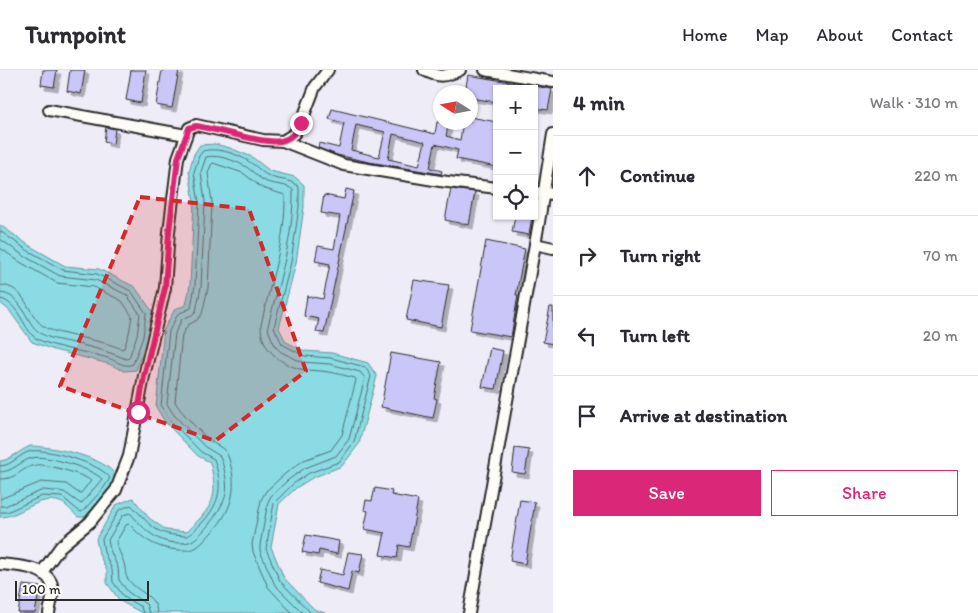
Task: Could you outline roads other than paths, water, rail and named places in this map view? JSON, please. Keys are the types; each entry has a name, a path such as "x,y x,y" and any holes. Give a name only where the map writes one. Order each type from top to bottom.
{"street":[{"path":"283,141 294,134 301,123 315,87 328,70"},
{"path":"424,70 435,76 443,76 460,70"},
{"path":"484,70 553,82"},
{"path":"49,110 186,135"},
{"path":"42,572 61,546 90,522 116,490 129,456 144,376 165,288 169,232 178,158 189,128 196,126 263,140 283,141 344,165 493,188"},
{"path":"469,613 553,134"},
{"path":"535,244 553,248"},
{"path":"0,564 42,572 49,579 53,589 49,613"}],"water":[{"path":"215,144 252,157 270,171 295,177 304,185 304,207 296,263 279,328 286,342 305,351 332,353 368,363 377,376 359,444 342,466 312,478 296,488 279,504 271,547 284,578 315,610 325,613 142,613 120,601 107,583 107,571 99,554 96,539 116,505 133,498 149,518 166,530 187,532 208,508 214,494 210,462 198,456 165,422 156,407 164,329 175,309 186,305 190,285 194,202 189,171 194,154 200,145"},
{"path":"0,225 30,246 65,266 99,269 135,287 152,311 148,338 136,370 124,371 109,364 54,350 32,342 9,310 0,303"},
{"path":"30,446 61,450 97,461 113,472 114,484 85,517 78,517 62,503 52,500 37,503 15,514 0,517 0,461"}]}
